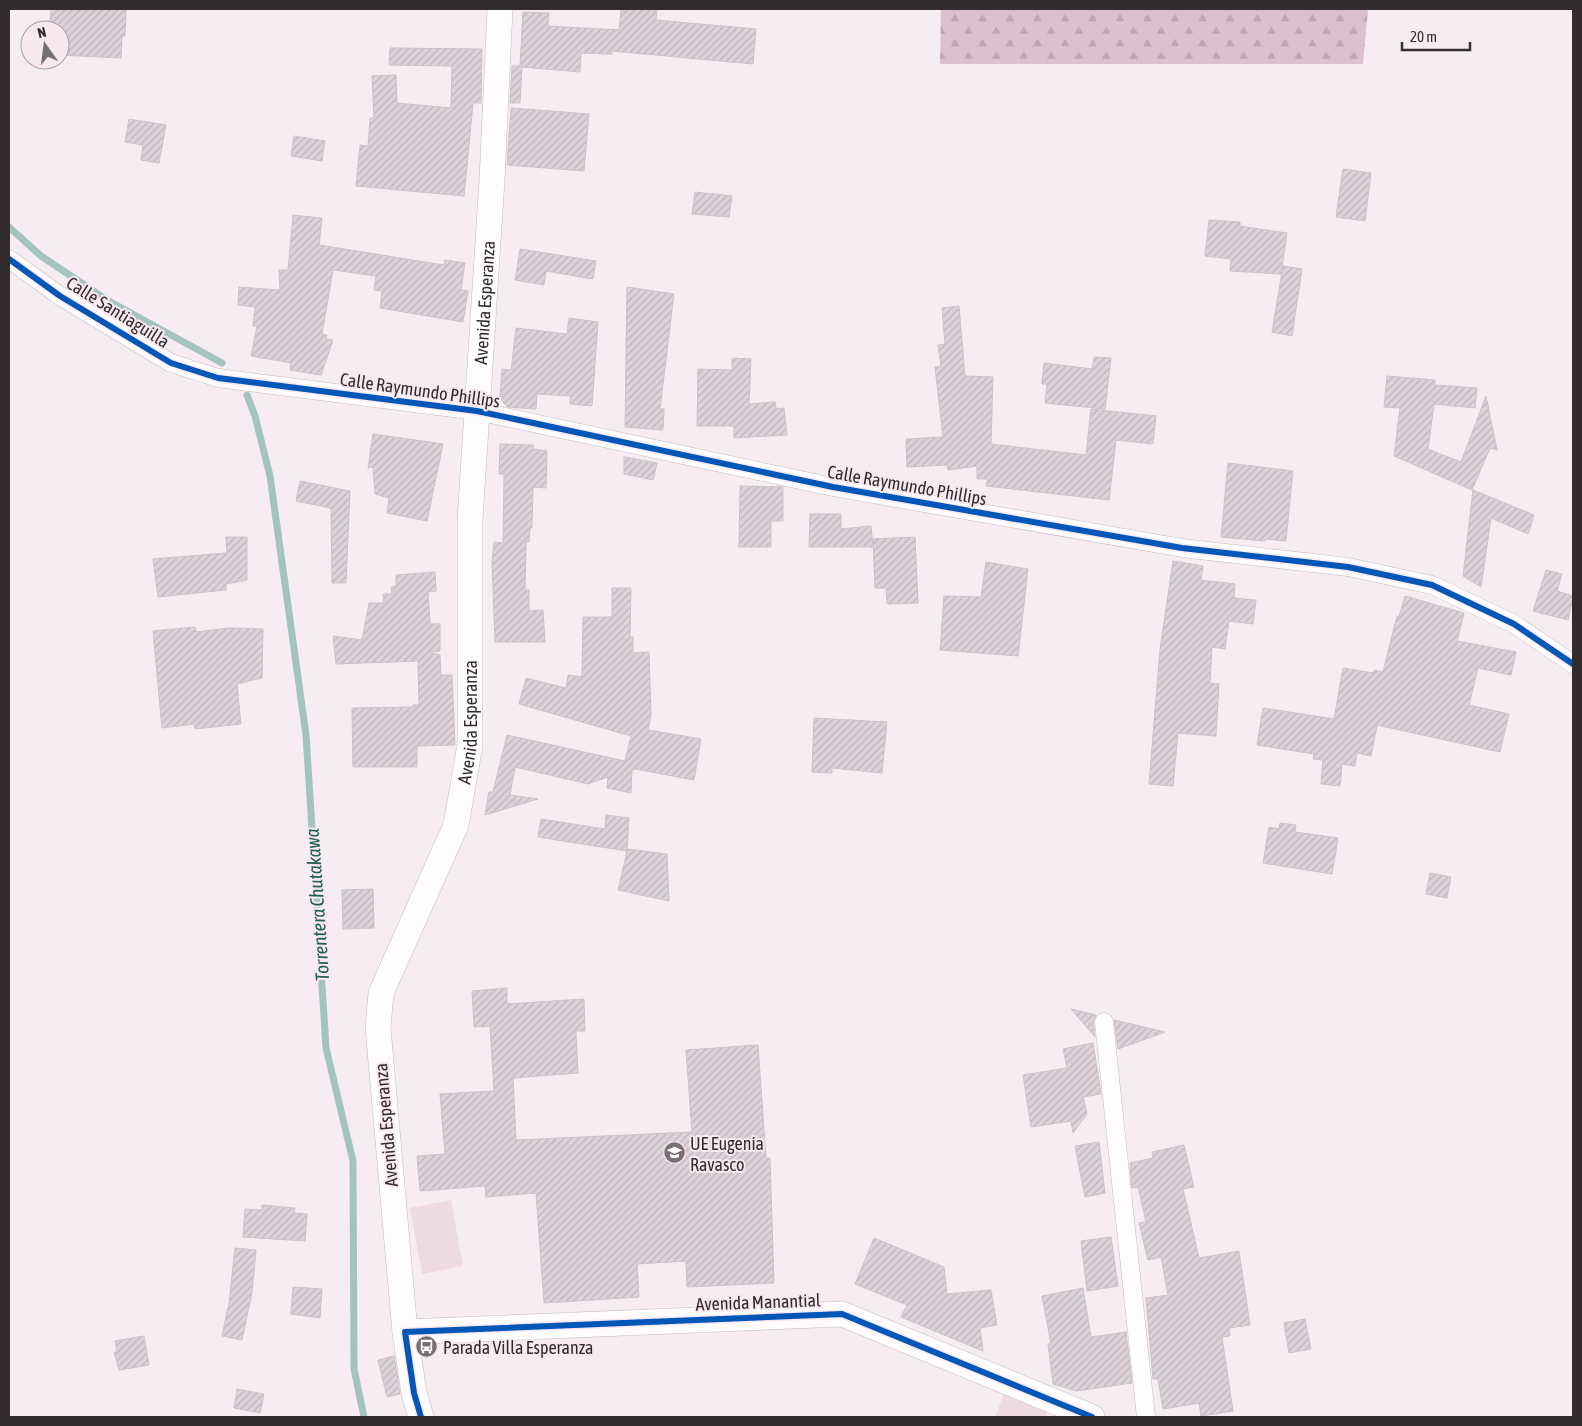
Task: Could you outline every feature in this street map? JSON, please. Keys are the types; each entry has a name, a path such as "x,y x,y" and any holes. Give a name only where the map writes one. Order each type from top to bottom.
{"main road":[{"name":"Avenida Esperanza","path":"421,1417 414,1393 405,1332 378,1028 381,993 456,825 470,745 470,520 492,180 500,9"},
{"name":"Avenida Manantial","path":"405,1332 842,1314 1092,1417"}],"street":[{"name":"Calle Santiaguilla","path":"9,259 60,296 170,362 221,378"},
{"name":"Calle Raymundo Phillips","path":"221,378 477,411 833,487 1182,548 1348,567 1432,585 1514,624 1573,664"},
{"path":"1104,1022 1146,1417"}],"green space":[{"path":"941,9 1368,9 1363,64 940,64"}],"shaded area":[{"path":"451,1200 463,1266 422,1274 410,1208"},
{"path":"1005,1391 1049,1409 1045,1417 995,1417"}],"building":[{"path":"51,9 126,9 125,36 122,36 121,58 70,55 70,20 50,20"},
{"path":"621,9 657,9 656,20 756,29 753,64 612,51 612,54 581,53 580,72 522,67 520,103 510,103 512,66 520,66 523,12 549,13 548,26 619,30"},
{"path":"390,48 482,49 481,103 473,103 464,196 356,186 360,145 368,146 370,118 374,118 372,76 396,75 397,103 451,108 452,66 389,65"},
{"path":"511,108 589,114 584,171 507,165"},
{"path":"129,119 166,125 159,163 141,160 143,145 125,142"},
{"path":"294,136 325,141 322,161 291,156"},
{"path":"1343,169 1371,173 1365,221 1336,217"},
{"path":"695,192 732,196 729,217 692,214"},
{"path":"293,215 322,218 319,245 444,265 445,260 465,263 461,290 468,291 463,322 380,308 382,291 374,290 376,276 333,270 322,334 327,335 326,339 333,340 321,375 290,370 291,363 251,356 257,326 253,326 255,307 238,305 239,287 280,290 279,270 288,270"},
{"path":"1209,220 1240,222 1240,226 1287,233 1281,274 1230,271 1231,259 1205,256"},
{"path":"520,249 596,261 593,279 546,271 544,285 515,280"},
{"path":"1283,266 1302,269 1292,336 1272,332"},
{"path":"627,287 674,294 660,409 664,409 663,430 625,427"},
{"path":"959,306 965,376 993,377 991,444 1086,455 1091,409 1156,416 1153,444 1116,440 1109,500 986,486 988,479 977,479 977,466 948,470 947,465 907,467 906,439 943,437 935,367 941,366 938,345 945,344 942,308"},
{"path":"569,318 598,322 592,406 570,404 570,396 537,394 536,409 507,407 500,398 502,369 511,370 516,328 567,334"},
{"path":"1094,357 1111,358 1105,409 1045,403 1047,384 1042,384 1044,363 1092,369"},
{"path":"732,358 751,359 749,404 775,402 776,409 784,408 787,435 734,438 734,426 697,426 698,369 732,370"},
{"path":"1387,376 1435,380 1435,385 1477,388 1475,408 1434,404 1428,449 1461,462 1486,396 1497,450 1490,448 1472,490 1394,456 1400,408 1384,407"},
{"path":"373,434 443,444 427,521 387,513 389,498 375,494 373,467 368,468"},
{"path":"500,444 533,445 533,449 547,451 546,488 533,487 532,528 530,528 529,542 526,542 525,590 529,590 529,611 543,610 545,642 495,642 492,562 494,542 503,543 504,474 499,474"},
{"path":"624,457 657,463 653,480 624,474"},
{"path":"1228,463 1293,471 1286,541 1221,537"},
{"path":"300,481 350,491 346,583 332,583 331,508 296,501"},
{"path":"740,486 783,487 783,521 771,521 771,547 739,547"},
{"path":"1473,490 1534,515 1528,534 1491,518 1481,587 1463,576"},
{"path":"810,514 841,514 841,529 871,526 873,547 809,547"},
{"path":"226,537 247,537 247,580 226,584 226,590 158,597 153,559 227,553"},
{"path":"915,537 918,603 887,604 886,588 875,588 873,539"},
{"path":"1173,561 1203,566 1201,580 1235,584 1234,598 1256,600 1253,624 1229,621 1225,649 1212,647 1210,683 1219,684 1216,736 1178,733 1173,786 1149,784 1160,649"},
{"path":"986,562 1028,569 1018,656 940,650 944,596 981,597"},
{"path":"1546,570 1562,574 1557,591 1573,596 1568,620 1533,611"},
{"path":"435,572 436,591 428,592 430,624 440,624 440,651 428,652 440,655 441,675 452,675 455,745 417,746 417,767 353,767 352,708 413,707 413,705 419,705 418,661 336,664 333,636 362,640 369,603 384,603 383,594 392,594 391,587 396,586 396,575"},
{"path":"612,588 631,588 630,637 633,637 633,653 649,652 651,714 648,730 701,739 694,780 635,769 632,770 631,793 607,788 608,777 588,784 515,767 510,795 538,799 485,815 489,792 493,792 507,735 625,761 631,736 519,704 526,678 566,688 568,675 582,677 583,617 612,617"},
{"path":"1405,596 1464,613 1457,641 1516,652 1511,675 1478,668 1469,705 1509,714 1500,752 1377,725 1371,756 1357,753 1355,766 1342,764 1340,786 1321,784 1323,760 1313,759 1314,754 1257,745 1263,708 1334,719 1343,668 1374,673 1374,670 1383,672 1397,616 1399,617"},
{"path":"195,627 196,632 229,628 263,629 262,678 237,684 241,724 195,729 194,724 162,728 153,631"},
{"path":"814,718 887,722 882,773 832,768 832,773 812,772"},
{"path":"606,815 629,818 627,849 667,854 669,901 618,890 627,851 538,837 541,819 605,829"},
{"path":"1280,823 1296,825 1295,832 1338,838 1332,874 1263,863 1269,827 1279,829"},
{"path":"1430,873 1451,877 1447,898 1426,894"},
{"path":"373,889 374,928 343,929 342,890"},
{"path":"507,988 507,1004 584,999 585,1031 576,1031 578,1073 513,1078 516,1140 692,1132 686,1050 758,1045 766,1158 770,1158 774,1283 687,1287 686,1261 637,1264 639,1297 544,1303 536,1193 486,1197 485,1186 420,1191 417,1156 445,1154 440,1094 494,1091 490,1026 474,1027 472,991"},
{"path":"1071,1009 1096,1015 1093,1023 1095,1037"},
{"path":"1114,1020 1165,1032 1118,1049"},
{"path":"1093,1043 1101,1094 1083,1097 1087,1114 1073,1133 1071,1121 1031,1127 1023,1075 1067,1068 1063,1049"},
{"path":"1099,1142 1105,1193 1085,1197 1075,1146"},
{"path":"1184,1145 1194,1187 1183,1189 1199,1258 1239,1251 1250,1325 1229,1328 1230,1336 1222,1337 1233,1411 1201,1416 1199,1403 1163,1409 1158,1379 1153,1379 1146,1298 1168,1295 1161,1257 1148,1260 1139,1223 1146,1222 1138,1187 1132,1188 1130,1163 1153,1158 1152,1152"},
{"path":"262,1205 295,1208 294,1213 307,1214 305,1241 243,1237 245,1209 262,1210"},
{"path":"1111,1237 1118,1286 1087,1291 1081,1241"},
{"path":"874,1238 944,1267 947,1294 991,1290 997,1325 980,1328 983,1351 901,1317 907,1305 855,1284"},
{"path":"235,1248 256,1250 252,1293 242,1340 222,1336 229,1303"},
{"path":"293,1287 322,1289 320,1318 291,1314"},
{"path":"1083,1288 1091,1337 1126,1332 1132,1383 1076,1391 1053,1384 1048,1344 1051,1344 1042,1296"},
{"path":"1305,1319 1311,1349 1289,1353 1284,1323"},
{"path":"144,1336 149,1365 119,1370 114,1352 117,1352 115,1341"},
{"path":"394,1356 400,1394 387,1397 378,1360"},
{"path":"237,1389 264,1394 260,1413 234,1408"}],"waterway":[{"name":"Torrentera Chutakawa","path":"9,227 41,256 107,300 222,363"},
{"name":"Torrentera Chutakawa","path":"247,395 255,416 270,476 306,735 326,1048 353,1161 354,1369 364,1417"}],"cycle path":[{"path":"9,259 60,296 171,363 218,378 477,411 833,487 1182,548 1348,567 1432,585 1514,624 1573,664"},
{"path":"421,1417 414,1393 405,1332 842,1314 1092,1417"}],"place":[{"name":"UE Eugenia Ravasco","path":"674,1153"},
{"name":"Parada Villa Esperanza","path":"427,1347"}]}
